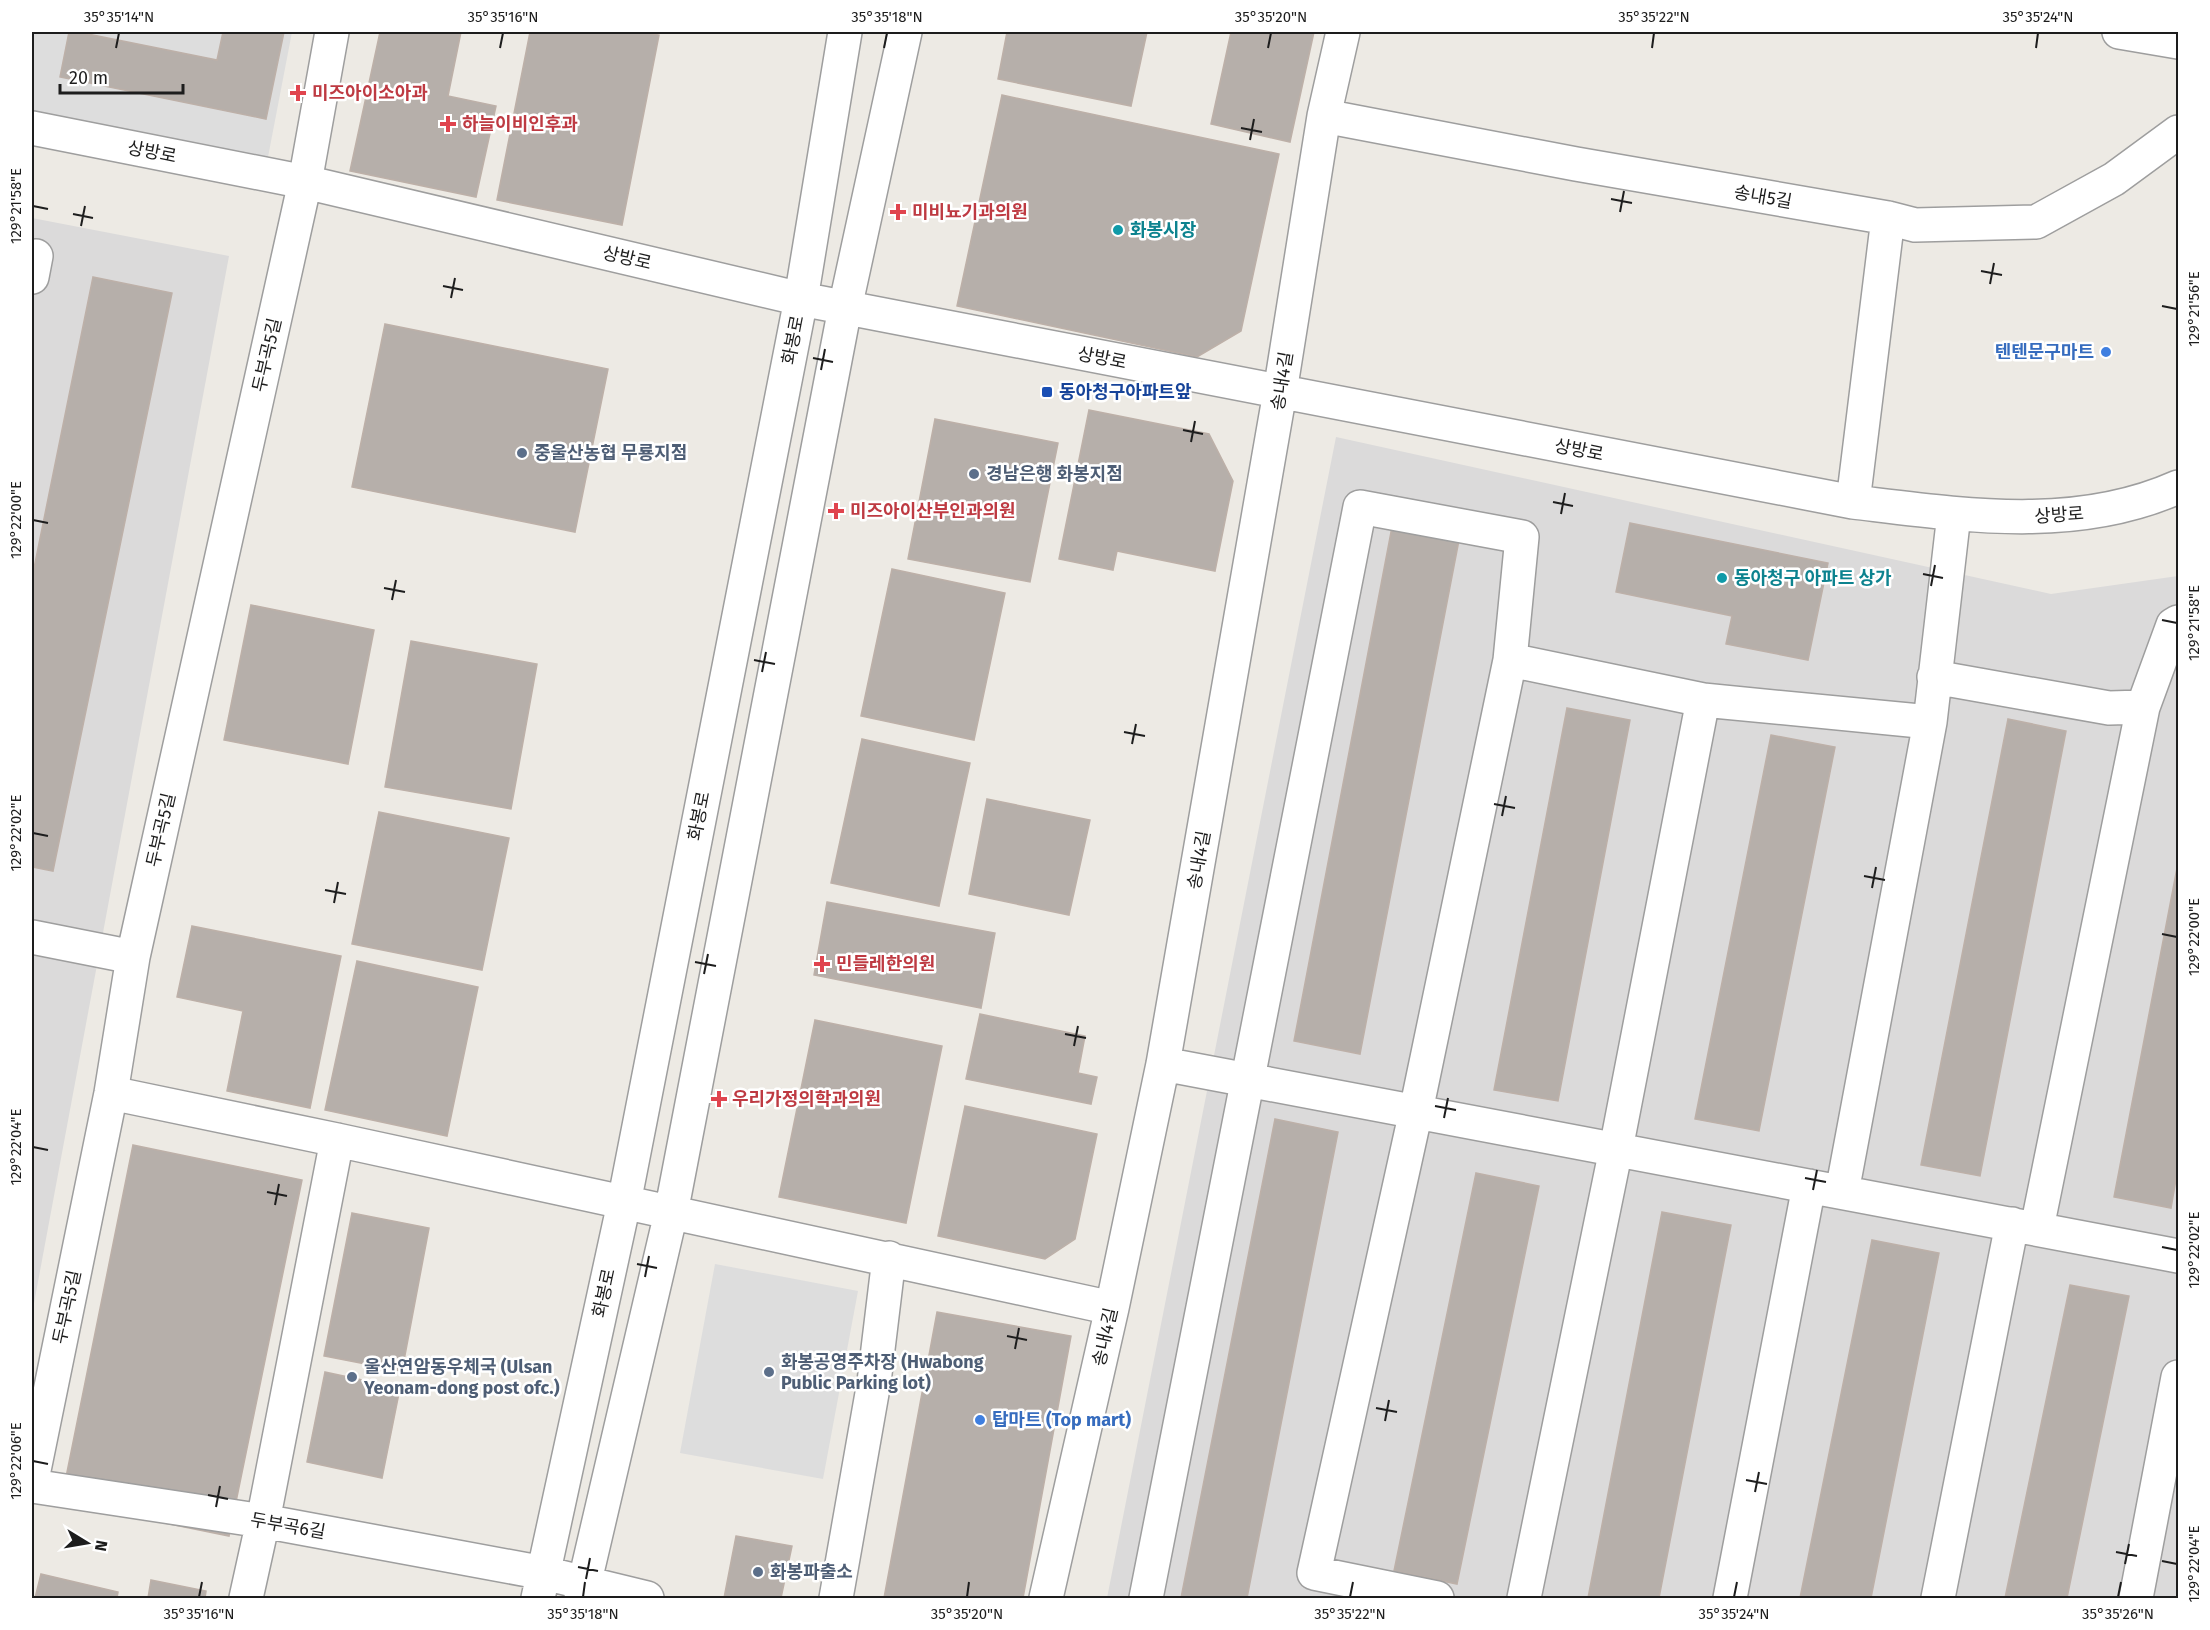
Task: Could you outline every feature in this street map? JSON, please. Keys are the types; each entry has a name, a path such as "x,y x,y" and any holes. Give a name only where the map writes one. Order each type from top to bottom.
{"street":[{"name":"두부곡5길","path":"32,1480 111,1094 133,957 305,182 332,32"},
{"name":"화봉로","path":"541,1586 624,1203 801,299 845,32"},
{"path":"583,1591 671,1213 845,308 905,32"},
{"name":"송내4길","path":"1046,1599 1112,1308 1163,1064 1280,392 1324,116 1343,32"},
{"path":"2119,32 2178,42"},
{"name":"송내5길","path":"1324,116 1576,164 1888,218 1915,225 2036,222 2114,179 2178,132"},
{"name":"상방로","path":"32,128 305,182 801,299 1853,502 1954,514 2013,518 2090,513 2127,504 2178,487"},
{"path":"1853,502 1888,218"},
{"path":"1146,1599 1360,507 1522,537 1510,660 1416,1111 1314,1573 1437,1599"},
{"path":"1842,1192 1930,722 1954,514"},
{"path":"1938,1599 2143,707 2173,625 2178,622"},
{"path":"1510,660 1703,700 1930,722"},
{"path":"1934,677 2109,708 2143,707"},
{"path":"1524,1599 1616,1149 1703,700"},
{"path":"32,937 133,957"},
{"path":"1163,1064 2178,1256"},
{"path":"111,1094 889,1258 1112,1308"},
{"path":"246,1599 337,1140"},
{"path":"1730,1599 1809,1186"},
{"path":"836,1599 874,1382 889,1258"},
{"path":"2136,1599 2178,1377"},
{"name":"두부곡6길","path":"32,1486 263,1521 541,1586 647,1599"}],"shaded area":[{"path":"32,32 292,32 263,183 32,136"},
{"path":"32,218 229,256 32,1314"},
{"path":"1336,437 2051,594 2178,576 2178,1598 1107,1598"},
{"name":"화봉공영주차장 (Hwabong Public Parking lot)","path":"715,1264 858,1291 823,1479 680,1453"}],"building":[{"path":"69,32 217,60 223,32 284,32 266,119 60,77"},
{"path":"380,32 461,32 448,96 496,106 476,197 350,171"},
{"path":"530,32 642,32 659,35 622,225 497,200"},
{"path":"1007,32 1147,32 1131,106 998,79"},
{"path":"1231,32 1314,32 1290,142 1211,124"},
{"name":"화봉시장","path":"1002,95 1279,154 1241,331 1197,357 957,306"},
{"path":"93,277 172,293 53,871 32,867 32,578"},
{"path":"385,324 608,369 575,532 352,487"},
{"path":"1089,410 1209,434 1233,481 1215,571 1117,551 1113,570 1059,559"},
{"path":"935,419 1058,443 1030,582 908,559"},
{"name":"동아청구 아파트 상가","path":"1630,523 1828,563 1808,660 1726,644 1732,616 1616,592"},
{"path":"1392,527 1459,540 1360,1054 1294,1041"},
{"path":"892,569 1005,593 974,740 861,716"},
{"path":"251,605 374,630 348,764 224,740"},
{"path":"411,641 537,664 511,809 385,787"},
{"path":"1567,708 1630,720 1558,1101 1494,1090"},
{"path":"2008,719 2066,731 1980,1176 1921,1165"},
{"path":"1771,735 1835,747 1759,1131 1695,1119"},
{"path":"862,739 970,763 939,906 831,883"},
{"path":"987,799 1090,820 1069,915 969,894"},
{"path":"379,812 509,838 482,970 352,944"},
{"path":"2178,863 2178,1168 2171,1208 2114,1197"},
{"path":"827,902 995,933 981,1008 814,975"},
{"path":"192,926 341,956 310,1108 227,1091 243,1011 177,997"},
{"path":"357,961 478,987 447,1136 325,1110"},
{"path":"980,1014 1085,1036 1078,1073 1097,1077 1091,1104 966,1079"},
{"path":"815,1020 942,1046 906,1223 779,1197"},
{"path":"965,1106 1097,1134 1075,1239 1045,1259 938,1236"},
{"path":"1275,1119 1338,1132 1247,1598 1181,1598"},
{"path":"133,1145 302,1180 229,1536 61,1502"},
{"path":"1476,1173 1539,1186 1457,1584 1394,1571"},
{"path":"1662,1212 1731,1225 1659,1598 1588,1598"},
{"path":"352,1213 429,1228 402,1371 324,1356"},
{"path":"1872,1240 1939,1253 1871,1598 1800,1598"},
{"path":"2070,1285 2129,1296 2067,1598 2005,1598"},
{"path":"937,1312 1071,1336 1023,1598 884,1598"},
{"path":"325,1372 400,1388 382,1478 307,1462"},
{"name":"화봉파출소","path":"736,1536 792,1546 781,1598 724,1598"},
{"path":"41,1574 118,1592 117,1598 35,1598"},
{"path":"151,1580 206,1591 205,1598 148,1598"}],"place":[{"name":"미즈아이소아과","path":"298,93"},
{"name":"하늘이비인후과","path":"448,124"},
{"name":"미비뇨기과의원","path":"898,212"},
{"name":"화봉시장","path":"1118,230"},
{"name":"텐텐문구마트","path":"2106,352"},
{"name":"동아청구아파트앞","path":"1047,392"},
{"name":"중울산농협 무룡지점","path":"522,453"},
{"name":"경남은행 화봉지점","path":"974,474"},
{"name":"미즈아이산부인과의원","path":"836,511"},
{"name":"동아청구 아파트 상가","path":"1722,578"},
{"name":"민들레한의원","path":"822,964"},
{"name":"우리가정의학과의원","path":"719,1099"},
{"name":"화봉공영주차장 (Hwabong Public Parking lot)","path":"769,1372"},
{"name":"울산연암동우체국 (Ulsan Yeonam-dong post ofc.)","path":"352,1377"},
{"name":"탑마트 (Top mart)","path":"980,1420"},
{"name":"화봉파출소","path":"758,1572"}]}
